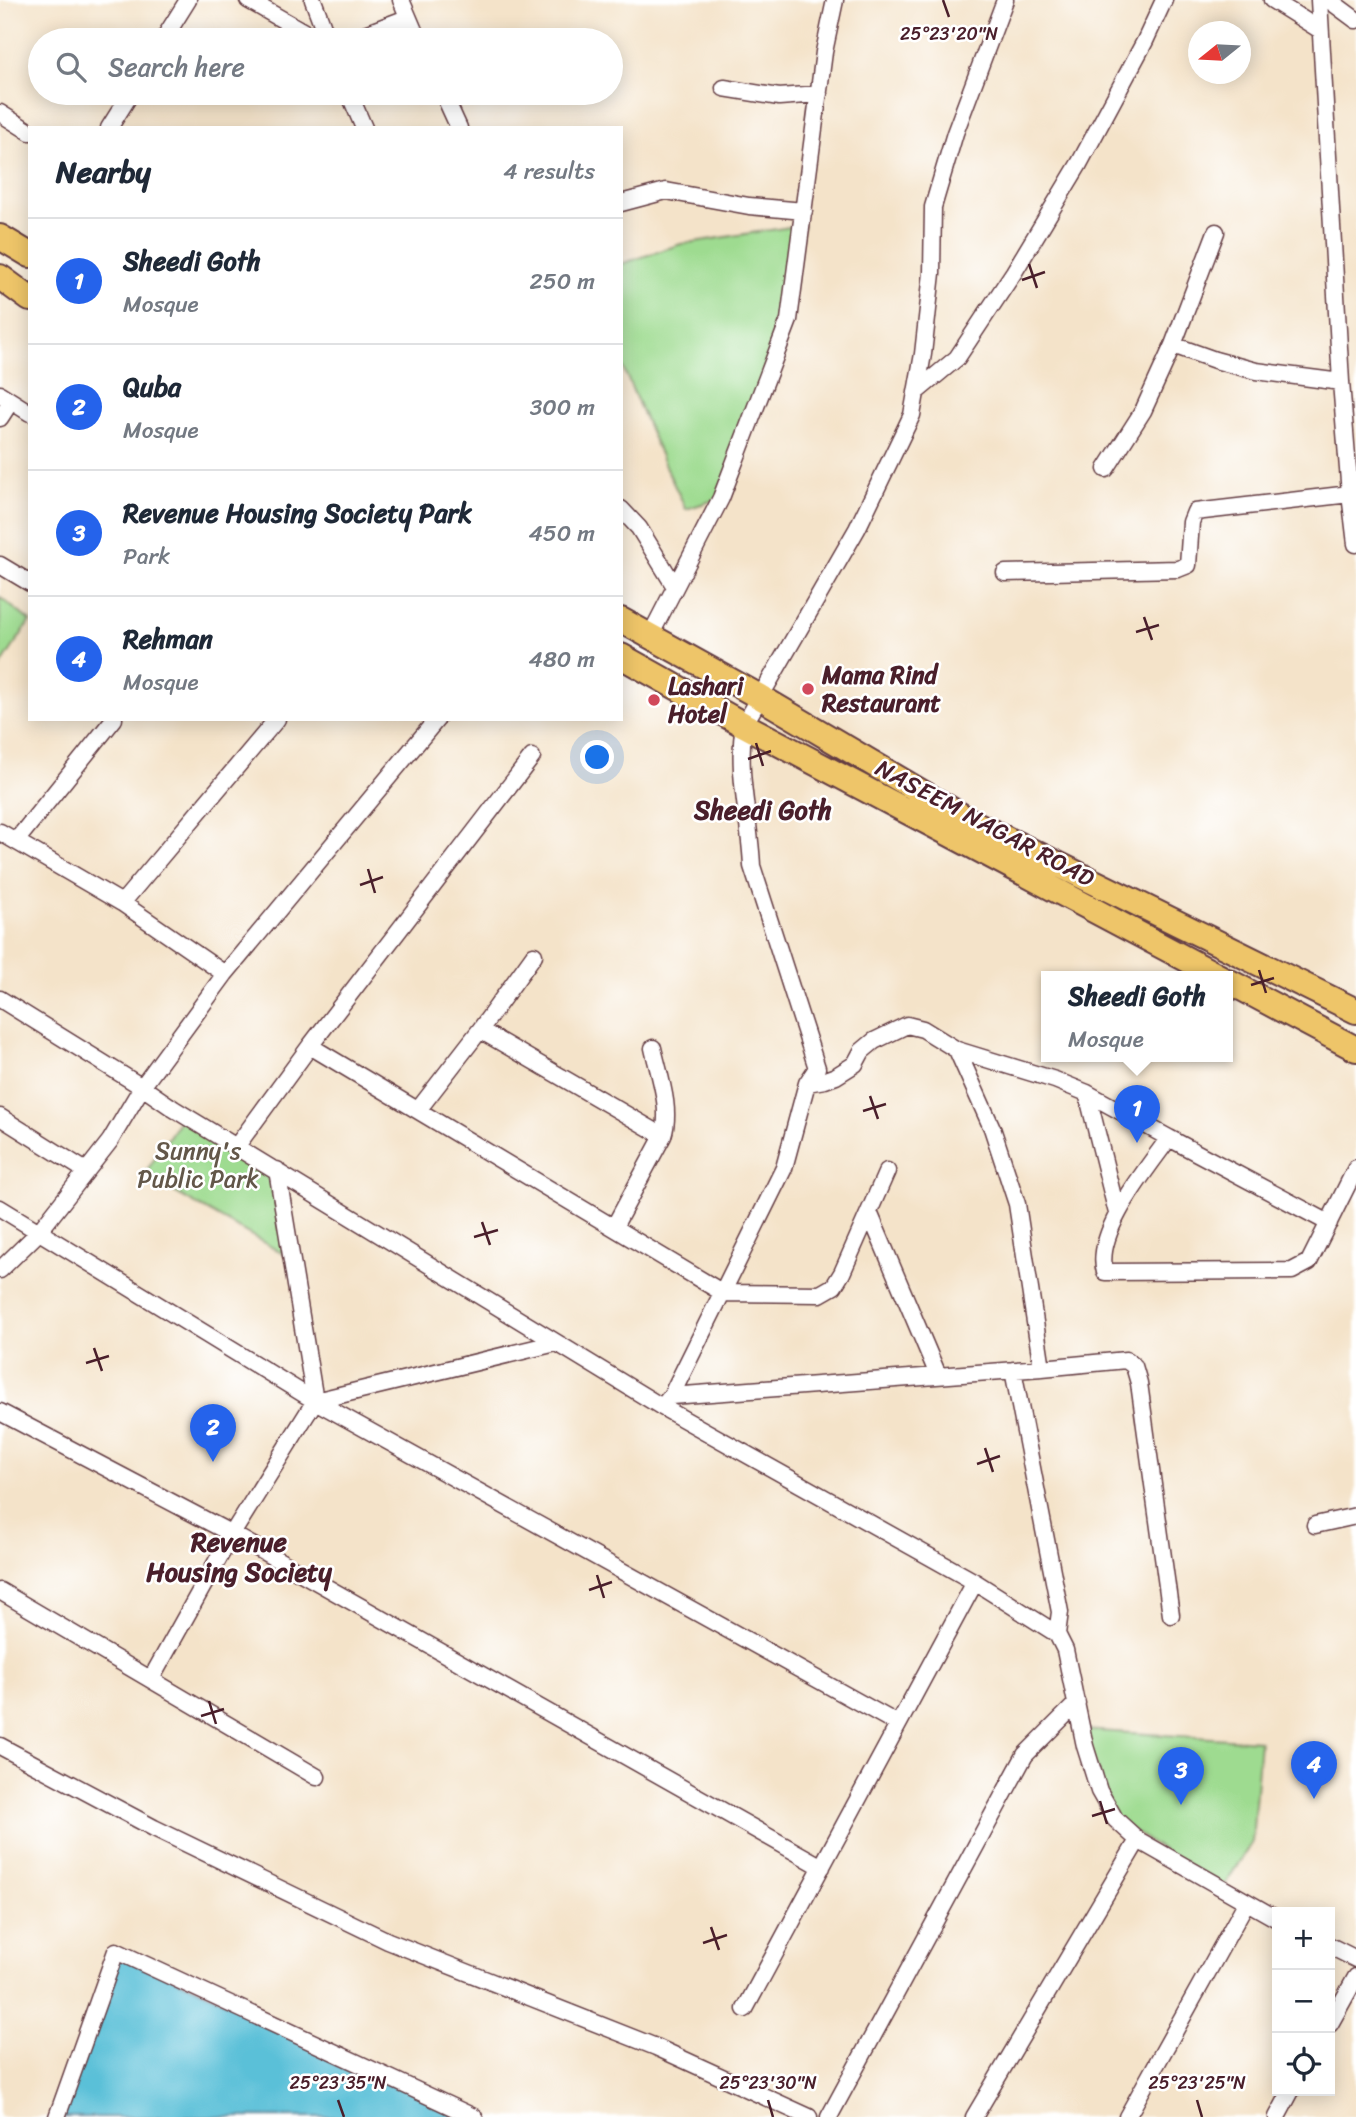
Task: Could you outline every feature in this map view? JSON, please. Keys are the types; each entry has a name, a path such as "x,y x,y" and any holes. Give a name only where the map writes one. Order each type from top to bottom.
{"main road":[{"path":"0,237 28,255"},
{"path":"0,277 28,298"},
{"name":"NASEEM NAGAR ROAD","path":"623,621 760,697 972,822 1356,1011"},
{"name":"NASEEM NAGAR ROAD","path":"623,657 744,725 1209,971"},
{"path":"1233,984 1356,1049"}],"street":[{"path":"170,28 188,0"},
{"path":"248,0 297,28"},
{"path":"313,0 324,28"},
{"path":"401,0 412,28"},
{"path":"650,636 721,498 789,320 819,94 835,0"},
{"path":"666,1402 784,1168 807,1083 817,1068 752,866 751,837 741,768 744,725 857,529 912,415 932,273 933,207 956,133 1005,0"},
{"path":"916,392 957,358 1014,272 1079,164 1164,0"},
{"path":"1272,0 1320,30"},
{"path":"1319,0 1342,382 1356,544"},
{"path":"1329,0 1351,10"},
{"path":"381,28 407,18"},
{"path":"724,88 779,97 819,94"},
{"path":"110,126 123,105"},
{"path":"354,105 363,126"},
{"path":"448,105 458,126"},
{"path":"0,113 28,131"},
{"path":"623,202 666,191 749,206 804,211"},
{"path":"1106,469 1143,411 1216,232"},
{"path":"1172,345 1256,371 1342,382"},
{"path":"0,418 5,397 28,412"},
{"path":"1005,573 1178,569 1188,565 1191,522 1195,512 1350,494"},
{"path":"623,511 639,528 674,586"},
{"path":"0,565 28,582"},
{"path":"16,841 112,721"},
{"path":"122,903 275,721"},
{"path":"0,1270 38,1233 110,1141 142,1087 225,974 435,721"},
{"path":"236,1147 310,1046 532,757"},
{"path":"0,832 122,903 225,974"},
{"path":"418,1110 534,955"},
{"path":"0,999 556,1343 666,1402 975,1582 1057,1634 1065,1650 1085,1746 1099,1791 1115,1819 1139,1840 1272,1916"},
{"path":"807,1083 836,1076 855,1064 862,1051 874,1041 907,1026 923,1029 957,1050 1055,1080 1087,1093 1329,1223"},
{"path":"480,1030 663,1136"},
{"path":"310,1046 723,1293 820,1294 834,1286 887,1171"},
{"path":"614,1227 666,1126 665,1104 653,1048"},
{"path":"957,1050 992,1128 1017,1204 1042,1368"},
{"path":"1087,1093 1117,1213"},
{"path":"0,1117 86,1171"},
{"path":"1169,1139 1117,1213 1102,1261 1105,1272 1293,1271 1309,1262 1356,1168"},
{"path":"151,1679 232,1534 315,1401 276,1170"},
{"path":"0,1208 315,1401 898,1724"},
{"path":"869,1212 938,1375"},
{"path":"315,1401 556,1343"},
{"path":"666,1402 938,1375 1126,1360 1134,1366 1139,1383 1171,1615"},
{"path":"1013,1370 1060,1612 1057,1634"},
{"path":"0,1412 232,1534 822,1867"},
{"path":"1315,1525 1356,1516"},
{"path":"745,2009 975,1582"},
{"path":"0,1591 317,1777"},
{"path":"829,2117 1025,1755 1077,1703"},
{"path":"0,1746 154,1828 388,1941 656,2047 809,2117"},
{"path":"974,2117 1139,1840"},
{"path":"1127,2117 1246,1903"},
{"path":"1335,1948 1356,1959"},
{"path":"57,2117 116,1951 474,2117"},
{"path":"1335,2015 1356,1978"},
{"path":"1276,2117 1289,2096"}],"green space":[{"path":"803,225 789,320 721,498 686,509 623,368 623,263 681,244"},
{"path":"0,597 28,619 28,624 0,667"},
{"name":"Sunny's Public Park","path":"183,1115 277,1170 291,1258 144,1175"},
{"path":"1082,1730 1260,1741 1252,1842 1222,1889 1115,1819"}],"water":[{"path":"116,1951 474,2117 57,2117"}],"place":[{"name":"Mama Rind Restaurant","path":"808,689"},
{"name":"Lashari Hotel","path":"654,700"},
{"name":"Sheedi Goth","path":"1137,1143"},
{"name":"Quba","path":"213,1462"},
{"name":"Rehman","path":"1314,1799"},
{"name":"Revenue Housing Society Park","path":"1181,1805"}],"district":[{"name":"Sheedi Goth","path":"763,810"},
{"name":"Revenue Housing Society","path":"239,1557"}]}
